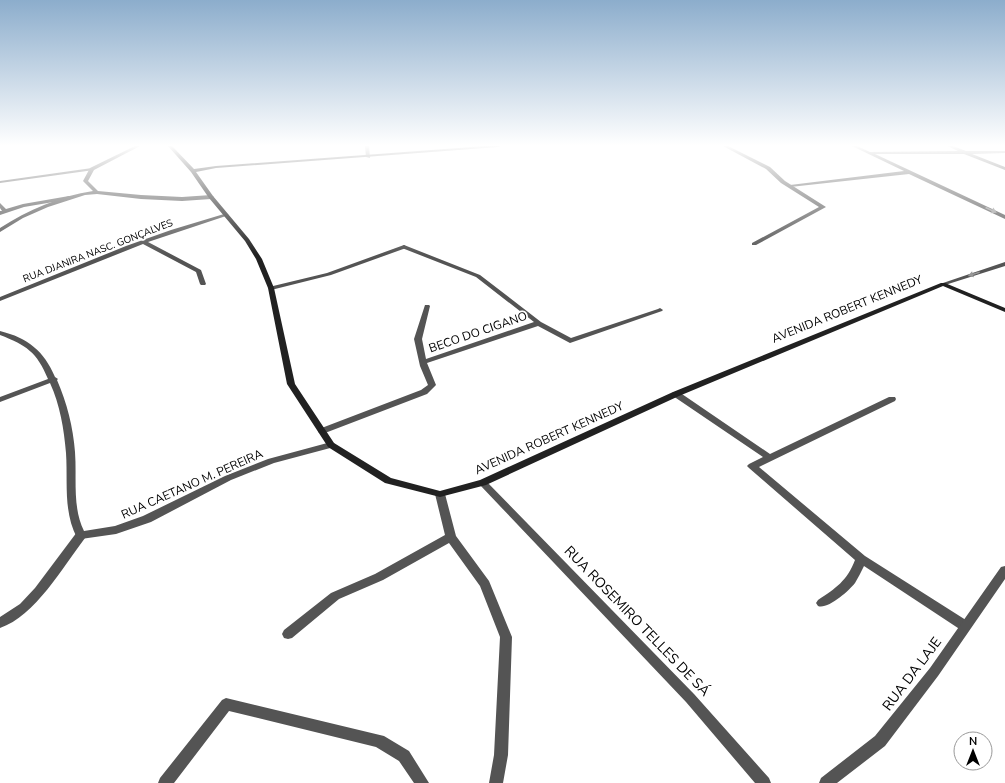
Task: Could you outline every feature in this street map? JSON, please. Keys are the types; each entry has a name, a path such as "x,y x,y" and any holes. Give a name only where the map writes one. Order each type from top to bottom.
{"street":[{"path":"87,183 97,192"},
{"name":"AVENIDA ROBERT KENNEDY","path":"201,183 211,197 247,240 259,259 271,288 291,384 331,445 388,481 440,494 483,483 676,394 943,284"},
{"path":"754,244 823,206 785,183"},
{"path":"790,186 820,183"},
{"path":"932,183 1005,217"},
{"path":"0,205 3,212 97,192 141,197 182,199 211,197"},
{"path":"0,230 12,222 69,198"},
{"name":"RUA DJANIRA NASC. GONÇALVES","path":"0,299 172,230 226,215"},
{"path":"144,242 199,271 203,284"},
{"path":"271,288 329,274 404,247 478,276 540,323 570,341 660,310"},
{"path":"943,284 1005,264"},
{"path":"943,284 1005,310"},
{"path":"322,431 424,392 432,386 418,339 427,306"},
{"name":"BECO DO CIGANO","path":"424,362 540,323"},
{"path":"0,333 32,347 45,363 54,379 62,407 71,450 72,497 75,525 81,535 39,591 24,607 0,624"},
{"path":"0,400 54,379"},
{"path":"676,394 769,457"},
{"path":"892,399 752,466 861,559 965,626"},
{"name":"RUA CAETANO M. PEREIRA","path":"81,535 116,530 147,519 228,478 271,461 331,445"},
{"name":"RUA ROSEMIRO TELLES DE SÁ","path":"483,483 690,698 764,783"},
{"path":"440,494 452,538 485,584 506,637 501,756 496,783"},
{"path":"288,634 335,596 379,577 452,538"},
{"path":"822,602 846,586 856,574 861,559"},
{"name":"RUA DA LAJE","path":"826,783 880,741 934,672 1005,570"},
{"path":"165,783 226,704 379,741 404,756 422,783"}]}
